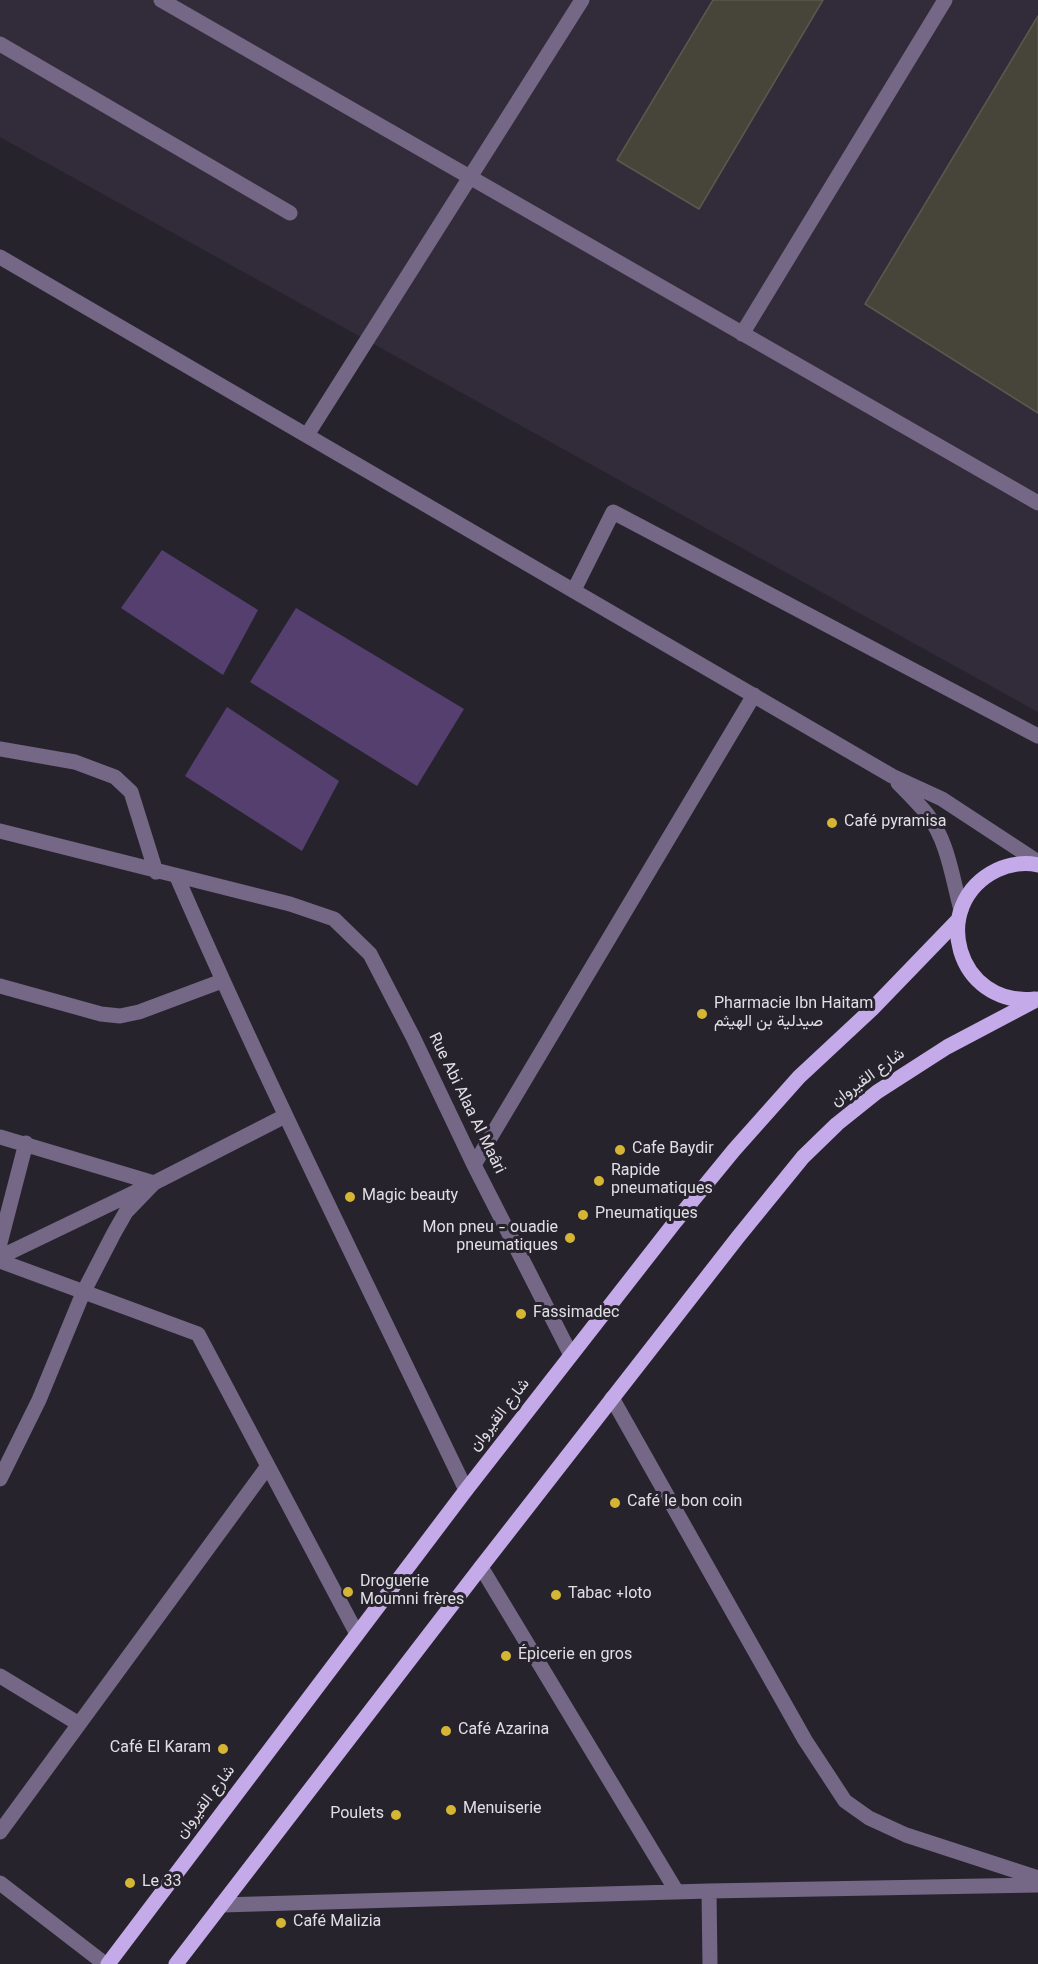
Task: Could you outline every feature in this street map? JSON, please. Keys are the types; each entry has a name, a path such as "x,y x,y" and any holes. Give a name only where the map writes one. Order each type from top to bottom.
{"main road":[{"name":"شارع القيروان","path":"107,1964 466,1490 675,1222 767,1111 799,1077 872,1009 959,915 967,896 976,884 988,874 1002,868 1016,864 1038,863"},
{"path":"959,915 958,946 962,959 978,981 1000,995 1014,999 1038,999"},
{"name":"شارع القيروان","path":"176,1964 481,1566 803,1157 837,1124 877,1092 947,1047 1038,999"}],"street":[{"path":"161,0 1038,503"},
{"path":"308,435 582,0"},
{"path":"742,334 945,0"},
{"path":"0,44 290,213"},
{"path":"0,257 892,776 942,799 1038,863"},
{"path":"574,590 613,512 1038,736"},
{"path":"474,1165 754,695"},
{"path":"0,749 75,762 115,777 131,792 156,872"},
{"path":"892,776 927,814 938,832 946,850 959,915"},
{"name":"Rue Abi Alaa Al Maâri","path":"0,831 290,904 334,919 370,954 571,1355"},
{"path":"177,877 222,981 285,1116 466,1490"},
{"path":"0,986 101,1014 120,1016 139,1012 222,981"},
{"path":"0,1259 285,1116"},
{"path":"0,1137 154,1183"},
{"path":"0,1243 26,1143"},
{"path":"0,1479 39,1400 84,1293 126,1212 154,1183"},
{"path":"0,1259 84,1293 198,1334 357,1634"},
{"path":"612,1398 805,1740 845,1802 869,1818 906,1835 1038,1878"},
{"path":"0,1832 268,1466"},
{"path":"481,1566 677,1892"},
{"path":"0,1676 79,1724"},
{"path":"0,1883 107,1964"},
{"path":"221,1905 709,1891 1038,1885"},
{"path":"709,1891 710,1964"}],"shaded area":[{"path":"0,0 1038,0 1038,712 0,137"},
{"path":"162,550 258,610 223,675 121,608"},
{"path":"296,608 464,709 417,786 250,682"},
{"path":"227,707 339,781 302,851 185,776"}],"building":[{"path":"713,0 823,0 699,209 617,160"},
{"path":"1038,16 1038,413 865,304"}],"place":[{"name":"Café pyramisa","path":"832,823"},
{"name":"Pharmacie Ibn Haitam صيدلية بن الهيثم","path":"702,1014"},
{"name":"Cafe Baydir","path":"620,1150"},
{"name":"Rapide pneumatiques","path":"599,1181"},
{"name":"Magic beauty","path":"350,1197"},
{"name":"Pneumatiques","path":"583,1215"},
{"name":"Mon pneu - ouadie pneumatiques","path":"570,1238"},
{"name":"Fassimadec","path":"521,1314"},
{"name":"Café le bon coin","path":"615,1503"},
{"name":"Droguerie Moumni frères","path":"348,1592"},
{"name":"Tabac +loto","path":"556,1595"},
{"name":"Épicerie en gros","path":"506,1656"},
{"name":"Café Azarina","path":"446,1731"},
{"name":"Café El Karam","path":"223,1749"},
{"name":"Menuiserie","path":"451,1810"},
{"name":"Poulets","path":"396,1815"},
{"name":"Le 33","path":"130,1883"},
{"name":"Café Malizia","path":"281,1923"}]}
